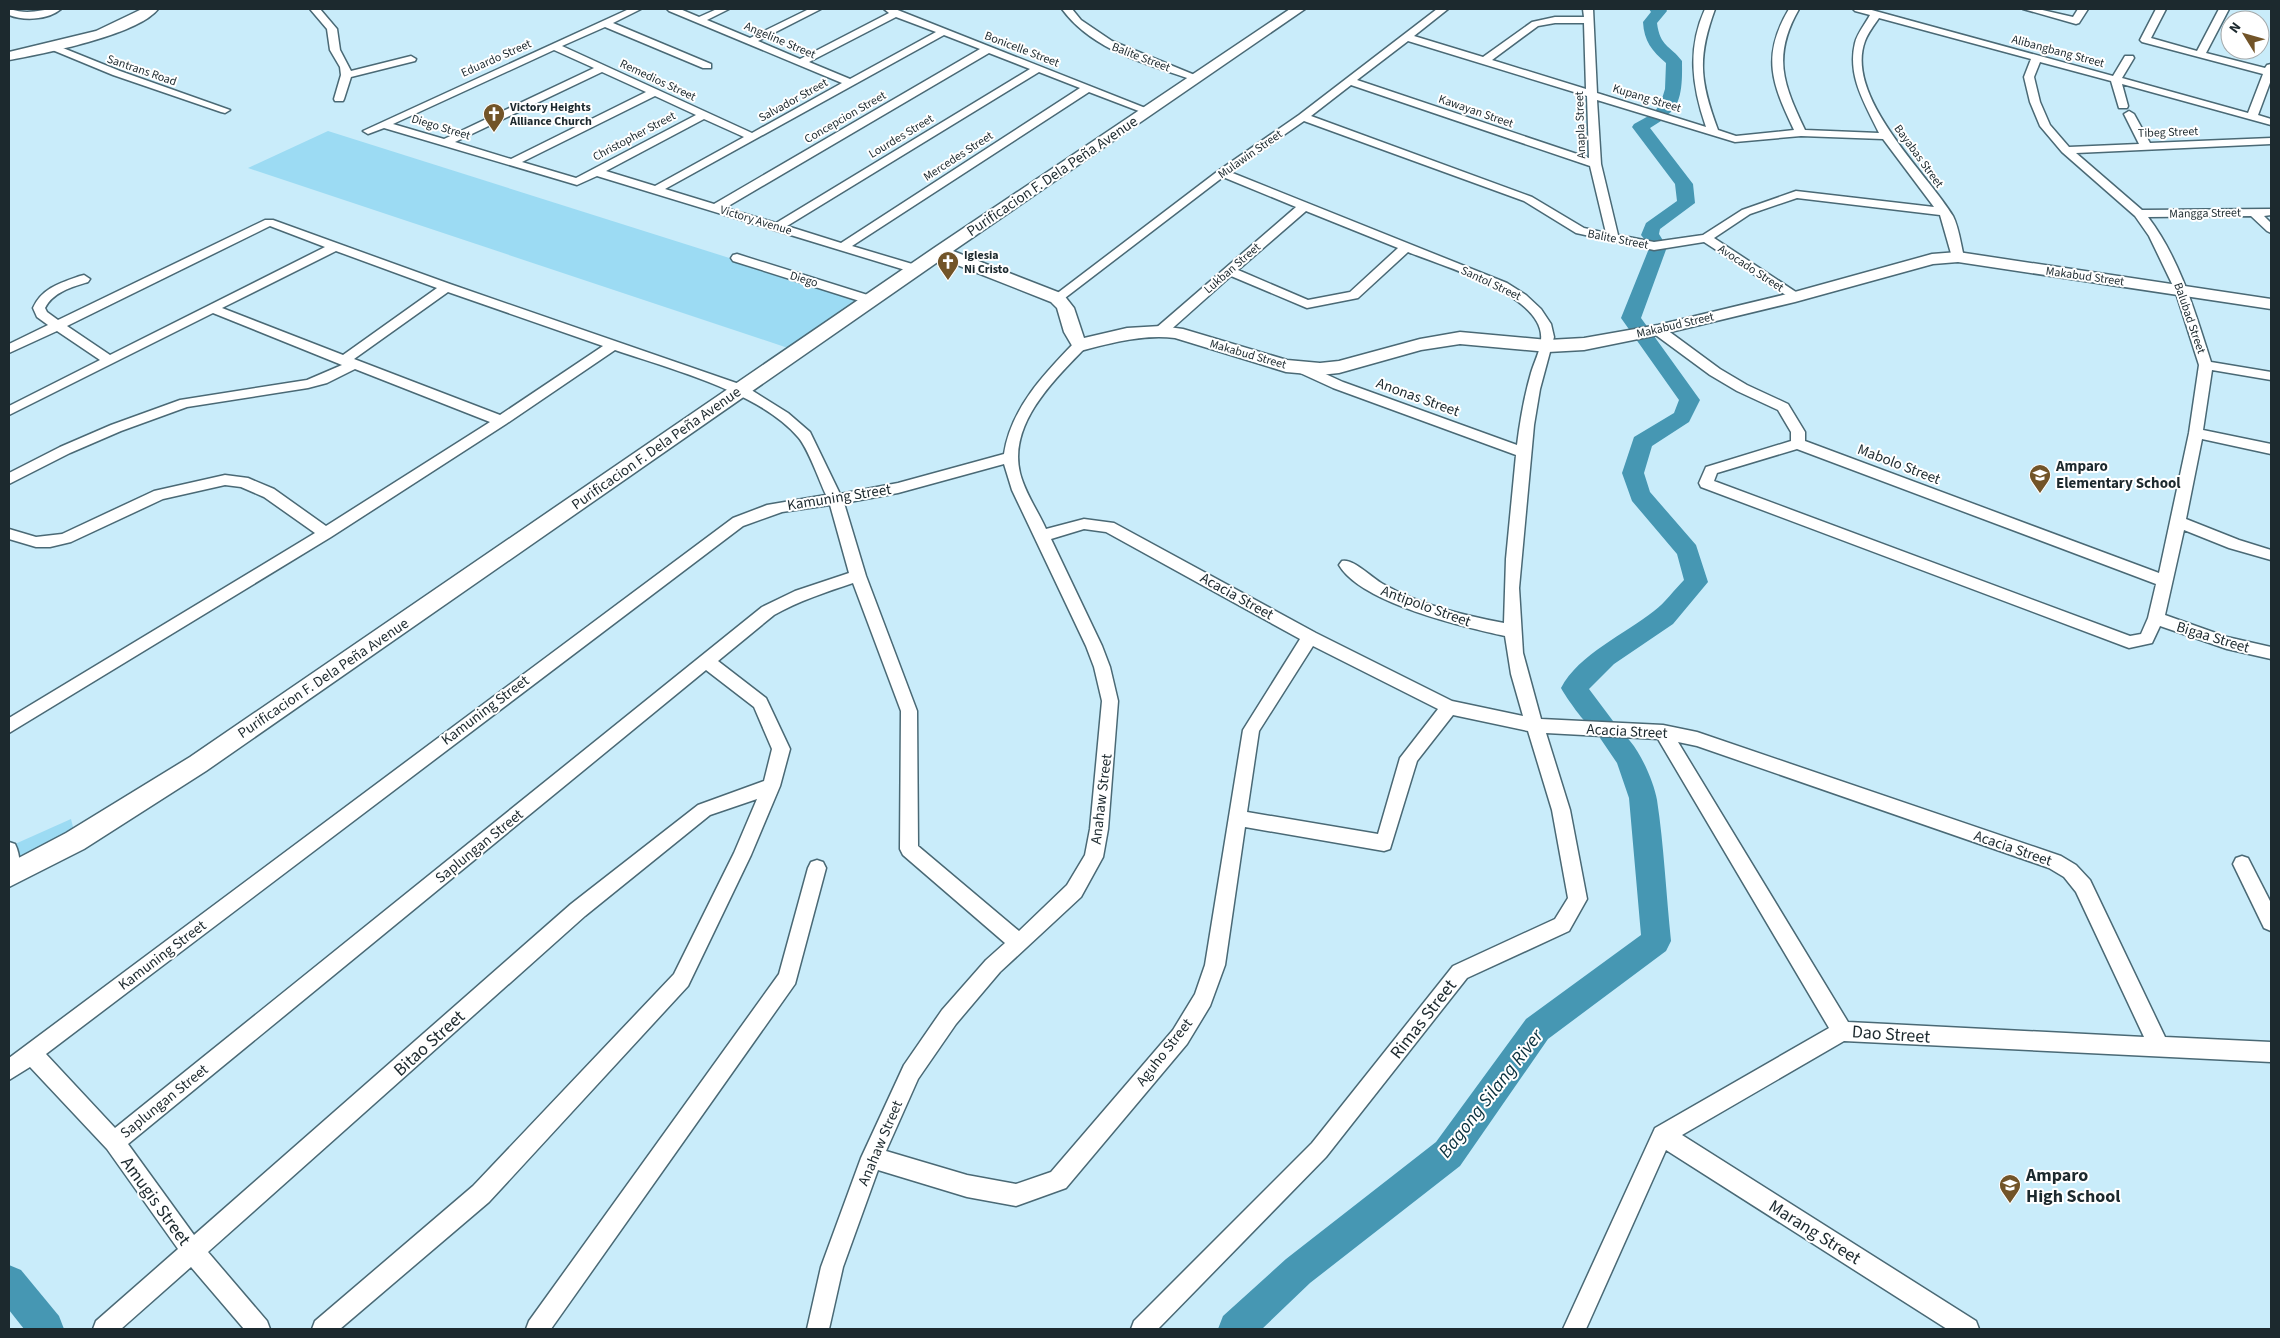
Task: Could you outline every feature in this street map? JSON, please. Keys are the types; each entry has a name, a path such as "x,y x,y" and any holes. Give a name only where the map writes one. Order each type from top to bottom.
{"street":[{"path":"9,12 19,17 28,17 56,9"},
{"path":"9,56 53,47 123,24 151,9"},
{"path":"316,9 332,29 335,50 345,67 346,75 339,99"},
{"name":"Eduardo Street","path":"368,131 636,9"},
{"name":"Angeline Street","path":"672,9 850,83"},
{"path":"700,20 724,9"},
{"path":"751,41 816,9"},
{"name":"Balite Street","path":"1068,9 1074,18 1105,42 1197,78"},
{"name":"Purificacion F. Dela Peña Avenue","path":"10,876 98,828 198,764 740,389 1298,9"},
{"name":"Mulawin Street","path":"1057,298 1222,173 1303,117 1443,9"},
{"path":"1710,9 1705,18 1698,43 1697,71 1702,101 1714,133"},
{"path":"1794,9 1785,22 1776,55 1781,92 1801,133"},
{"name":"Alibangbang Street","path":"1858,9 2271,122"},
{"path":"2028,9 2076,21 2083,9"},
{"path":"2161,9 2145,40 2270,71 2252,117"},
{"path":"2200,54 2224,9"},
{"path":"802,62 893,11"},
{"name":"Bonicelle Street","path":"893,11 1148,111"},
{"path":"1483,62 1535,24 1588,14"},
{"name":"Anapla Street","path":"1588,14 1595,164 1613,239"},
{"name":"Bayabas Street","path":"1876,14 1860,41 1857,62 1861,85 1886,136 1948,218 1958,257"},
{"path":"605,23 707,66"},
{"name":"Salvador Street","path":"656,190 943,32"},
{"name":"Kupang Street","path":"1407,37 1736,139 1801,133 1886,136"},
{"name":"Remedios Street","path":"554,46 752,137"},
{"name":"Santrans Road","path":"53,47 130,80 225,110"},
{"name":"Concepcion Street","path":"716,208 988,49"},
{"name":"Balubad Street","path":"1798,444 1711,470 1706,483 2129,642 2146,639 2156,618 2178,522 2196,434 2206,366 2181,290 2155,235 2139,214 2066,150 2045,126 2034,102 2028,77 2036,58"},
{"path":"2130,58 2116,80 2126,110 2146,146"},
{"path":"346,75 411,59"},
{"path":"446,142 603,68"},
{"name":"Lourdes Street","path":"778,227 1038,68"},
{"name":"Kawayan Street","path":"1349,81 1595,164"},
{"name":"Mercedes Street","path":"843,246 1088,88"},
{"path":"511,163 655,92"},
{"name":"Christopher Street","path":"577,182 704,115"},
{"name":"Balite Street","path":"1303,117 1528,199 1580,231 1654,246 1706,238 1746,212 1796,194 1943,212"},
{"name":"Diego Street","path":"383,124 577,182"},
{"name":"Tibeg Street","path":"2066,150 2271,142"},
{"name":"Victory Avenue","path":"596,172 915,269"},
{"name":"Santol Street","path":"1222,173 1503,286 1524,298 1537,311 1545,325 1548,346"},
{"name":"Lukban Street","path":"1161,331 1304,206"},
{"path":"2254,212 2271,229"},
{"name":"Mangga Street","path":"2139,214 2271,212"},
{"path":"9,349 269,222 446,288 740,389 783,416 804,435 835,500 858,576 908,711 909,849 1019,942"},
{"name":"Avocado Street","path":"1706,238 1795,297"},
{"path":"9,411 334,247"},
{"path":"1229,271 1307,304 1354,295 1406,247"},
{"path":"940,252 1057,298 1066,307 1070,330 1080,345"},
{"name":"Makabud Street","path":"1080,345 1127,334 1161,331 1191,337 1269,362 1303,369 1339,367 1420,345 1460,338 1548,346 1584,344 1658,330 1795,297 1926,260 1958,257 2271,304"},
{"name":"Diego","path":"737,258 870,300"},
{"path":"84,279 56,290 41,302 38,308 41,314 110,361"},
{"path":"9,479 65,450 116,428 176,406 216,397 308,384 322,380 348,363 446,288"},
{"path":"213,309 501,421"},
{"path":"1658,330 1715,372 1742,388 1784,407 1798,432 1798,444"},
{"path":"9,726 326,533 501,421 613,345"},
{"name":"Anahaw Street","path":"818,1329 832,1268 872,1158 911,1072 949,1017 992,966 1074,891 1094,857 1100,829 1110,701 1102,666 1017,486 1011,457 1020,424 1028,408 1061,364 1080,345"},
{"path":"1512,631 1514,547 1522,452 1538,371 1548,346"},
{"path":"2206,366 2271,376"},
{"name":"Anonas Street","path":"1303,369 1338,385 1522,452"},
{"path":"2196,434 2271,449"},
{"name":"Mabolo Street","path":"1798,444 2164,581"},
{"name":"Kamuning Street","path":"9,1070 726,530 752,514 783,505 835,500 890,489 1011,457"},
{"path":"9,534 36,542 50,542 66,538 159,495 225,480 243,482 269,493 326,533"},
{"path":"2178,522 2234,544 2271,555"},
{"name":"Acacia Street","path":"1042,536 1084,524 1109,527 1310,637 1449,707 1536,726 1663,732 1697,739 2055,862 2070,871 2083,886 2159,1046"},
{"name":"Antipolo Street","path":"1347,565 1370,585 1402,599 1476,624 1512,631"},
{"name":"Saplungan Street","path":"114,1142 706,661 779,604 858,576"},
{"name":"Bigaa Street","path":"2156,618 2210,639 2271,653"},
{"name":"Rimas Street","path":"1142,1329 1319,1150 1460,972 1562,925 1578,899 1559,799 1536,726 1525,701 1512,631"},
{"name":"Aguho Street","path":"872,1158 967,1186 1016,1195 1058,1180 1180,1037 1203,999 1216,965 1251,730 1310,637"},
{"path":"323,1329 481,1194 681,980 742,855 771,786 781,749 760,703 706,661"},
{"path":"1237,818 1384,843 1409,758 1449,707"},
{"path":"1663,732 1842,1031"},
{"name":"Bitao Street","path":"104,1329 578,910 704,810 771,786"},
{"path":"9,850 10,876"},
{"path":"2242,864 2269,916"},
{"path":"537,1329 788,978 817,868"},
{"name":"Dao Street","path":"1662,1135 1842,1031 2271,1052"},
{"name":"Amugis Street","path":"31,1053 76,1099 114,1142 193,1252 259,1329"},
{"path":"1575,1329 1662,1135"},
{"name":"Marang Street","path":"1662,1135 1968,1329"}],"shaded area":[{"path":"328,131 859,299 788,348 248,168"},
{"path":"71,819 75,835 19,861 15,844"}],"waterway":[{"name":"Bagong Silang River","path":"1656,9 1660,11 1650,22 1652,36 1656,45 1674,61 1672,96 1661,112"},
{"name":"Bagong Silang River","path":"1655,118 1640,127 1684,184 1686,203 1652,227 1650,235 1657,243"},
{"name":"Bagong Silang River","path":"1638,328 1631,318 1658,247"},
{"name":"Bagong Silang River","path":"1600,721 1574,688 1605,657 1664,617 1696,582 1688,551 1640,495 1633,473 1642,442 1682,417 1690,400 1642,334"},
{"name":"Bagong Silang River","path":"1236,1329 1298,1271 1448,1154 1537,1029 1656,941 1643,798 1628,758 1613,738"},
{"name":"Bagong Silang River","path":"9,1282 46,1329"}],"place":[{"name":"Victory Heights Alliance Church","path":"494,133"},
{"name":"Iglesia Ni Cristo","path":"948,281"},
{"name":"Amparo Elementary School","path":"2040,494"},
{"name":"Amparo High School","path":"2010,1204"}]}
